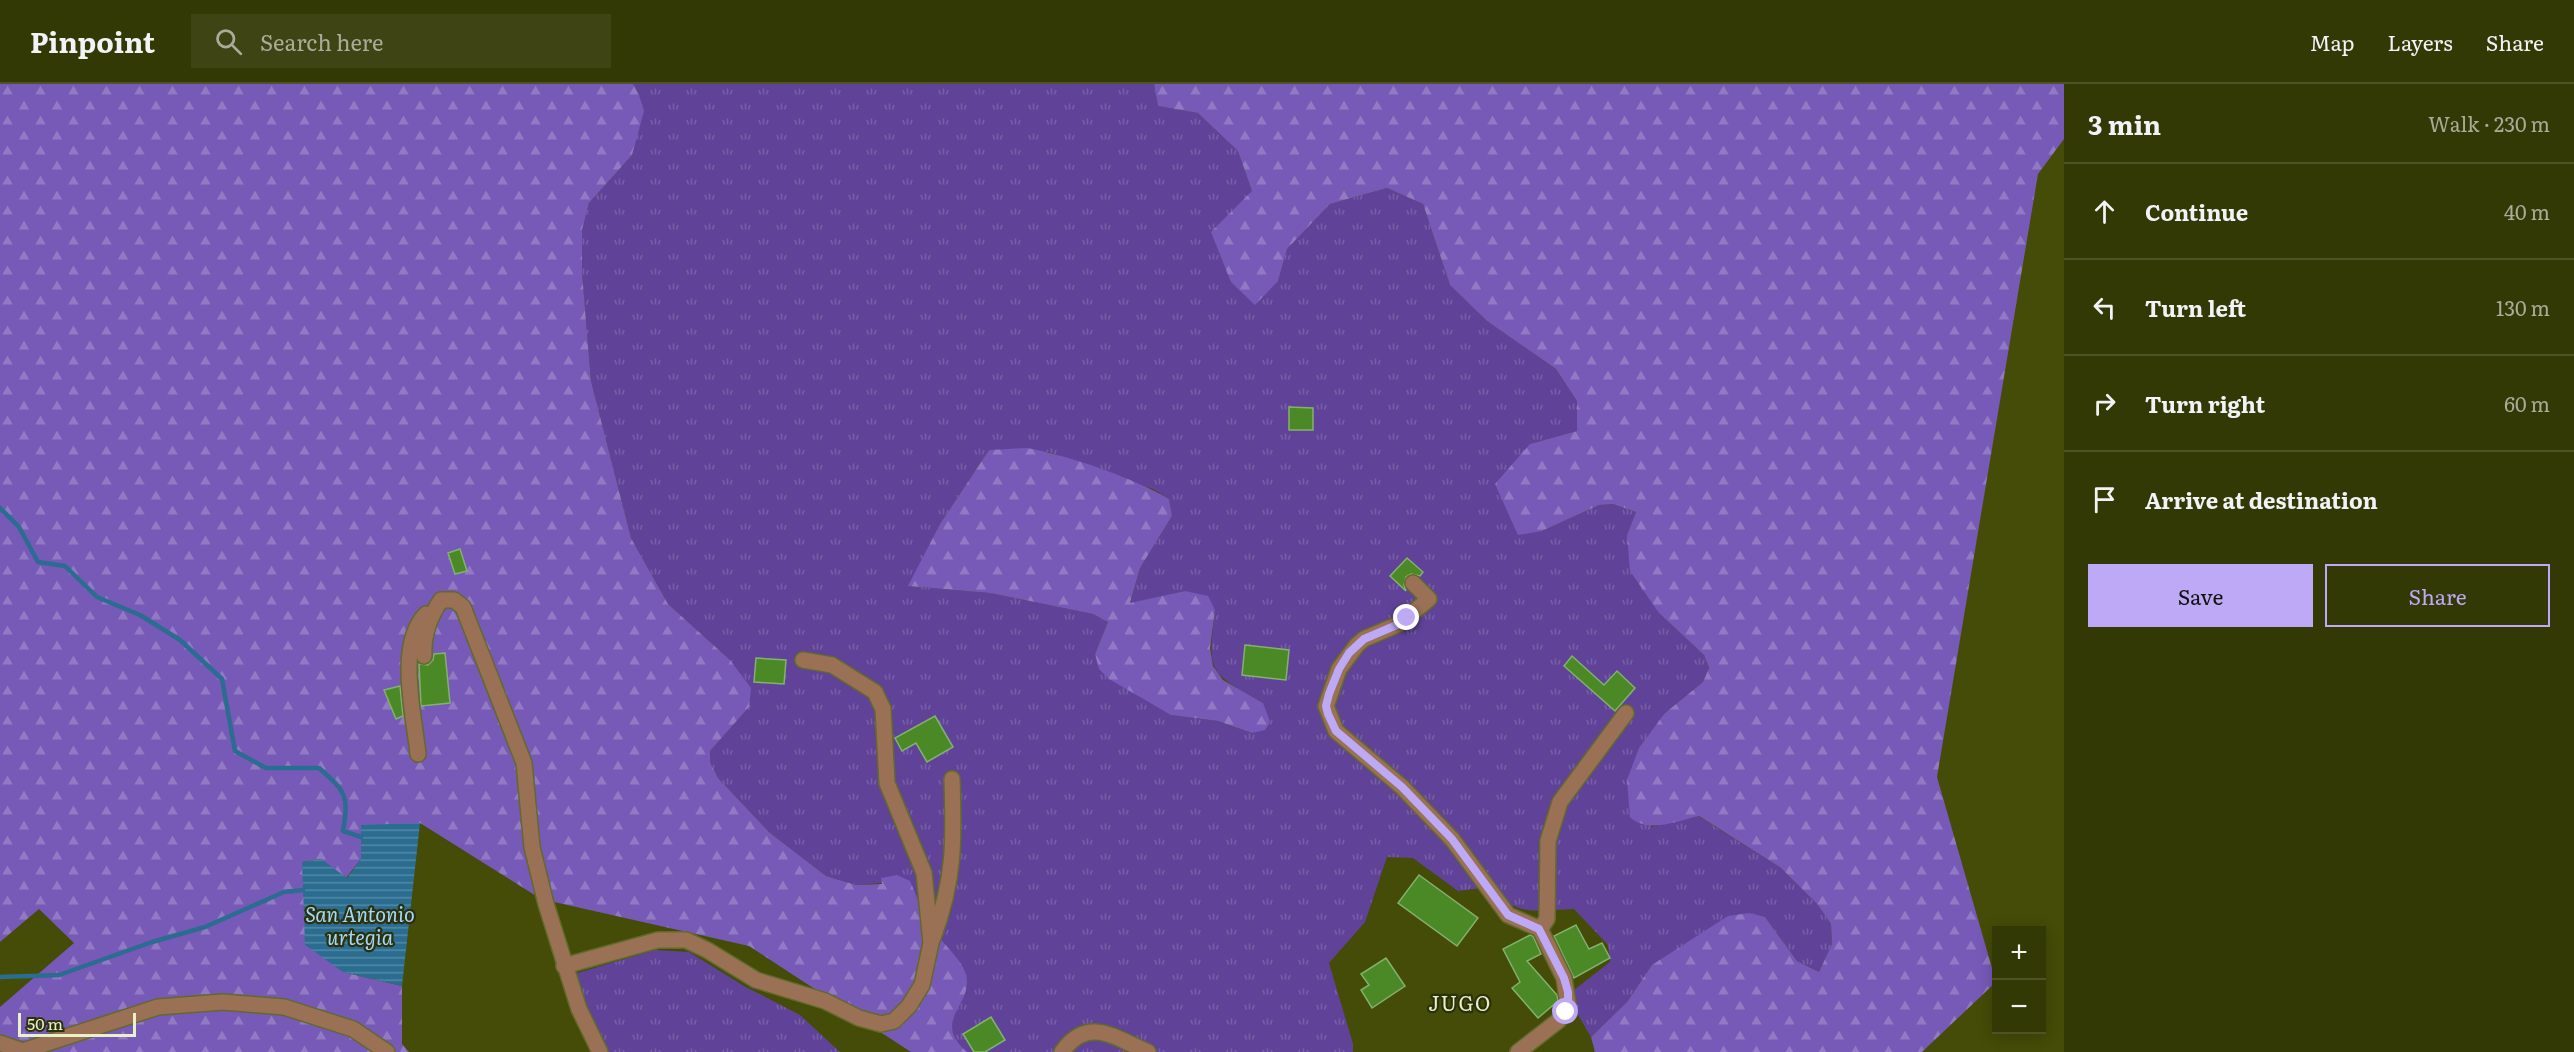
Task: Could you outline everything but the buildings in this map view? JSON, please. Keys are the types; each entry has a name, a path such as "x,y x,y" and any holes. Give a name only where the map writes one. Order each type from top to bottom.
{"street":[{"path":"1413,583 1429,599 1399,624 1364,639 1349,653 1339,669 1326,706 1336,731 1402,787 1452,839 1508,915 1539,929 1564,978 1568,1004 1566,1012 1558,1021 1518,1052"},
{"path":"424,656 426,630 441,600"},
{"path":"418,754 409,670 409,644 421,619 441,600 454,600 463,607 524,764 532,847 564,966 585,1024 600,1052"},
{"path":"803,660 832,665 875,692 883,709 887,783 924,873 931,944"},
{"path":"1539,929 1547,919 1548,841 1560,802 1626,713"},
{"path":"564,966 658,940 686,940 756,980 825,1001 859,1018 881,1024 894,1021 909,1006 922,985 931,944 950,883 954,846 952,779"},
{"path":"0,1043 23,1052 158,1007 223,1002 284,1007 353,1029 387,1052"},
{"path":"1062,1052 1070,1040 1085,1032 1104,1034 1148,1052"}],"green space":[{"path":"0,84 633,84 644,111 632,155 589,203 582,230 582,272 591,381 631,538 668,604 730,660 751,688 749,707 710,751 710,762 718,778 770,833 826,876 856,885 882,884 881,878 897,875 910,881 931,928 955,956 965,972 967,983 965,993 956,1012 952,1030 956,1040 967,1052 911,1052 749,946 541,899 420,823 361,859 346,878 321,859 302,862 343,972 402,986 402,1044 409,1052 0,1052 0,1007 74,943 39,909 0,942"},
{"path":"633,84 1154,84 1158,106 1198,113 1238,151 1278,281 1287,249 1330,204 1387,188 1423,204 1450,285 1487,321 1556,369 1577,401 1577,431 1530,444 1542,531 1599,505 1613,504 1636,512 1627,535 1659,613 1704,655 1709,669 1703,682 1665,713 1651,827 1698,816 1781,868 1818,905 1831,924 1832,944 1819,972 1797,961 1765,917 1652,965 1627,1002 1591,1037 1577,1013 1574,990 1610,962 1608,945 1574,909 1538,911 1519,908 1500,897 1490,887 1458,891 1413,858 1387,857 1365,922 1329,963 1353,1044 1353,1052 966,1052 953,1038 951,1023 967,986 881,879 882,883 856,885 826,876 770,833 718,778 710,762 710,751 749,707 730,660 668,604 631,538 591,381 582,272 582,230 589,203 632,155 639,95","holes":["989,450 1049,452 1153,489 1169,499 1172,516 1140,568 1130,604 1185,591 1215,611 1212,660 1216,669 1222,677 1263,703 1252,733 1218,721 1171,715 1095,654 1108,622 1093,614 990,593 909,586 940,524"]},
{"path":"1154,84 2064,84 2064,139 2038,174 1937,777 1992,968 1992,986 1922,1052 1595,1052 1591,1037 1627,1002 1652,965 1728,916 1749,913 1765,917 1797,961 1819,972 1832,944 1831,924 1818,905 1781,868 1699,816 1663,825 1645,825 1630,817 1627,780 1639,748 1665,713 1703,682 1709,668 1704,655 1659,613 1630,571 1627,535 1636,512 1613,504 1599,505 1542,531 1518,535 1495,484 1530,444 1577,431 1577,401 1556,369 1487,321 1450,285 1423,204 1387,188 1330,204 1287,249 1278,281 1255,305 1231,282 1211,232 1252,191 1238,151 1198,113 1158,106"},
{"path":"1027,448 1100,468 1138,483 1169,499 1172,516 1140,568 1130,603 1185,591 1208,596 1215,610 1210,648 1213,666 1223,680 1263,703 1270,722 1265,730 1252,733 1218,721 1171,715 1109,679 1099,669 1095,654 1108,622 1093,614 990,593 908,586 940,524 989,450"},
{"path":"655,950 689,952 744,986 800,1015 840,1052 606,1052 571,975"}],"water":[{"name":"San Antonio urtegia","path":"420,823 402,986 343,972 305,945 302,862 321,859 347,878 361,859 361,825"}],"waterway":[{"path":"0,508 19,527 38,562 65,566 97,597 140,615 180,640 222,679 235,751 266,768 319,768 335,783 343,795 346,809 343,831 361,837"},
{"path":"0,977 59,975 152,942 205,927 284,892 303,890"}],"district":[{"name":"JUGO","path":"1460,1002"}],"route":[{"path":"1407,618 1399,624 1364,639 1349,653 1339,669 1329,694 1326,706 1328,714 1336,731 1402,787 1452,839 1497,897 1508,915 1539,929 1564,978 1568,992 1566,1012"}]}
